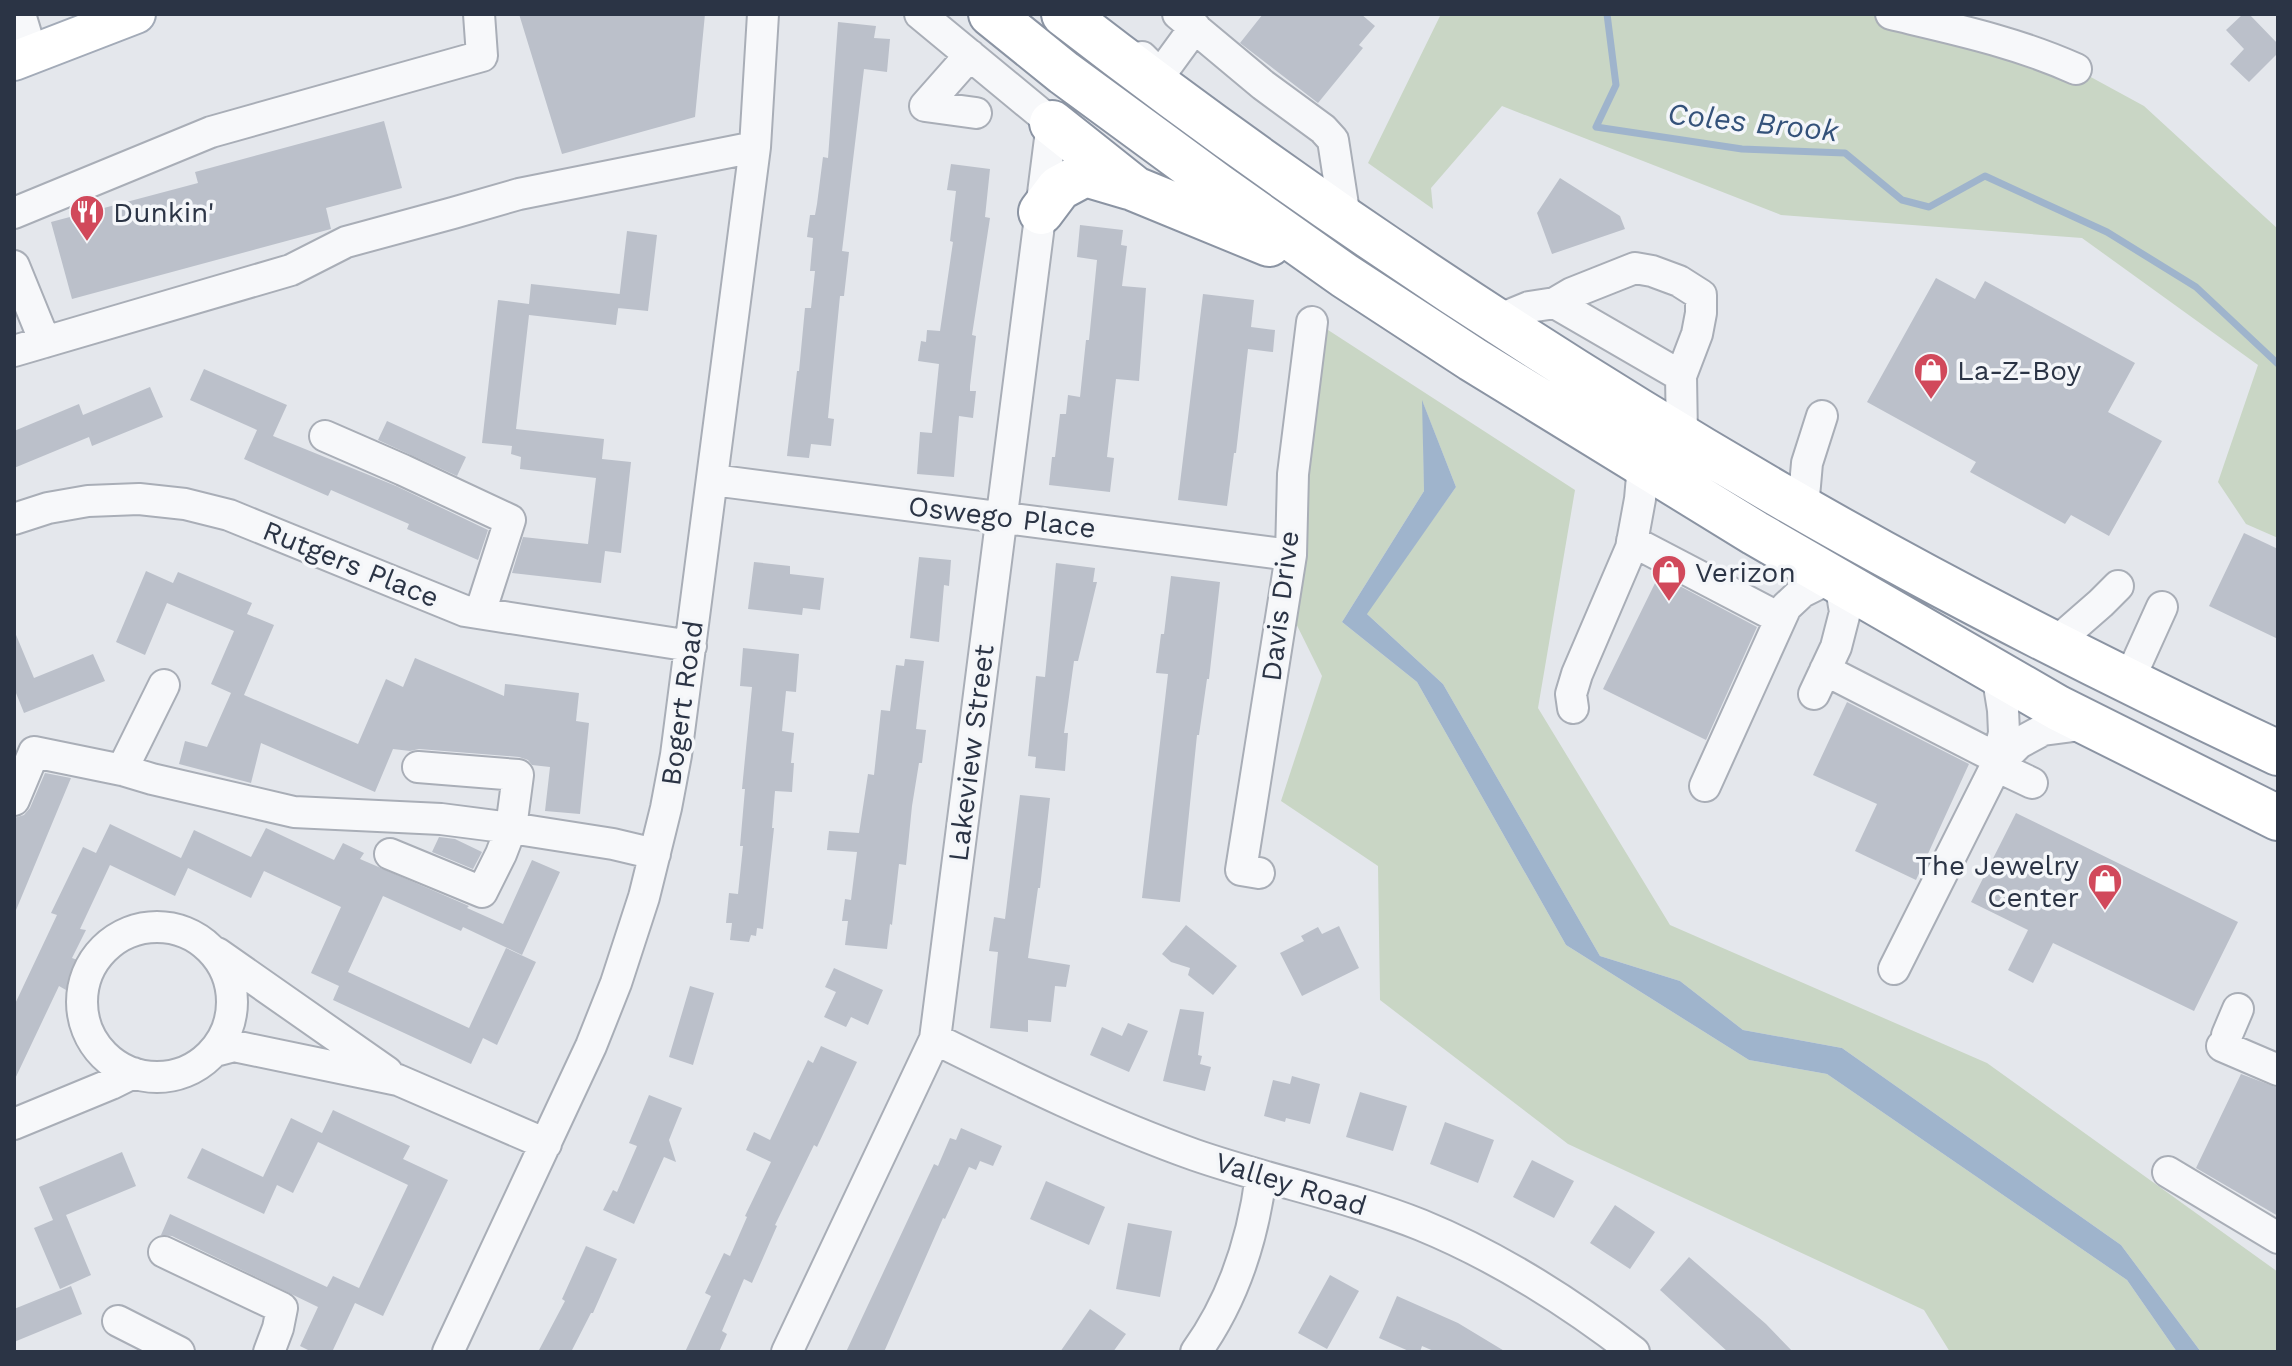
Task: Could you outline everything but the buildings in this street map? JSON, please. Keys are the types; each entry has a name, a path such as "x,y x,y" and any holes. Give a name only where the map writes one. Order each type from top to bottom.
{"highway":[{"path":"991,14 1064,73 1218,186 1345,276 1472,359 1643,465 1997,673 2089,724 2278,818"},
{"path":"1064,14 1214,126 1495,321 1682,436 1803,508 2054,644 2278,753"},
{"path":"1160,75 1214,126"},
{"path":"1052,123 1135,189"},
{"path":"1041,212 1059,188 1085,174 1135,189 1345,276"}],"main road":[{"path":"23,57 136,14"}],"street":[{"path":"20,14 23,57"},
{"path":"14,213 211,132 482,56 479,14"},
{"name":"Bogert Road","path":"448,1352 591,1046 616,983 655,854 676,755 713,480 755,147 763,14"},
{"path":"920,14 1052,123"},
{"path":"1097,14 1160,75 1186,21 1263,85 1323,129 1333,140 1345,218"},
{"path":"1891,14 1987,36 2076,69"},
{"path":"970,55 925,106 976,113"},
{"name":"Lakeview Street","path":"787,1352 935,1039 1052,123"},
{"path":"14,351 291,270 346,242 519,194 755,147"},
{"path":"14,266 45,342"},
{"path":"1495,321 1529,307 1555,303 1635,268 1679,281 1701,295 1697,334 1681,376 1682,436"},
{"path":"1555,303 1681,376"},
{"name":"Davis Drive","path":"1259,873 1241,870 1291,555 1293,474 1312,322"},
{"path":"1803,508 1807,463 1822,416"},
{"path":"325,436 510,520 480,613"},
{"path":"1573,708 1571,694 1577,674 1632,541 1643,465"},
{"name":"Oswego Place","path":"713,480 1291,555"},
{"name":"Rutgers Place","path":"14,519 48,508 88,501 139,499 185,504 229,515 465,611 691,646"},
{"path":"1632,541 1779,618"},
{"path":"1705,786 1779,618 1802,592 1836,580 1845,612 1836,647 1820,682 1989,754 1996,766 2032,783"},
{"path":"2054,644 2118,586"},
{"path":"2129,680 2162,607"},
{"path":"1894,969 1996,766 2004,733 1997,673"},
{"path":"122,770 164,685"},
{"path":"1996,766 2019,743 2043,730 2089,724"},
{"path":"14,800 34,752 294,812 441,819 613,844 655,854"},
{"path":"390,854 482,892 511,828 518,775 418,767"},
{"path":"211,949 224,967 231,988 232,1010 226,1032 215,1051 198,1065 177,1074 155,1077 133,1073 113,1063 97,1047 86,1027 82,1005 85,982 93,962 108,945 127,933 149,927 172,928 193,936 398,1080 546,1144"},
{"path":"2229,1030 2278,1070"},
{"name":"Valley Road","path":"935,1039 1086,1112 1196,1155 1368,1207 1468,1245 1584,1313 1634,1352"},
{"path":"215,1051 234,1046 398,1080"},
{"path":"14,1124 133,1073"},
{"path":"2168,1172 2278,1238"},
{"path":"1196,1352 1229,1297 1247,1251 1261,1176"},
{"path":"164,1252 282,1308 269,1352"},
{"path":"118,1321 179,1352"}],"green space":[{"path":"1441,14 1882,14 2076,69 2144,106 2278,229 2278,538 2246,524 2218,482 2258,365 2082,238 1781,215 1502,106 1431,188 1433,209 1368,163"},
{"path":"1308,317 1575,490 1538,708 1670,925 1987,1063 2278,1272 2278,1352 2201,1352 2121,1245 1842,1048 1743,1030 1680,981 1600,956 1443,684 1366,613 1456,487 1423,403 1424,491 1342,622 1417,682 1566,945 1749,1060 1827,1074 2127,1280 2177,1352 1950,1352 1924,1310 1568,1144 1380,1000 1378,866 1281,801 1322,676 1276,583"}],"water":[{"path":"1422,400 1456,487 1367,614 1443,684 1600,956 1680,981 1743,1030 1842,1048 2121,1245 2201,1352 2177,1352 2127,1280 1827,1074 1749,1060 1566,945 1417,682 1342,622 1424,491"}],"waterway":[{"name":"Coles Brook","path":"1607,14 1616,85 1596,127 1742,149 1845,153 1902,200 1929,207 1985,176 2107,232 2196,287 2278,364"}],"place":[{"name":"Dunkin'","path":"87,243"},
{"name":"La-Z-Boy","path":"1931,401"},
{"name":"Verizon","path":"1669,603"},
{"name":"The Jewelry Center","path":"2105,912"}]}
